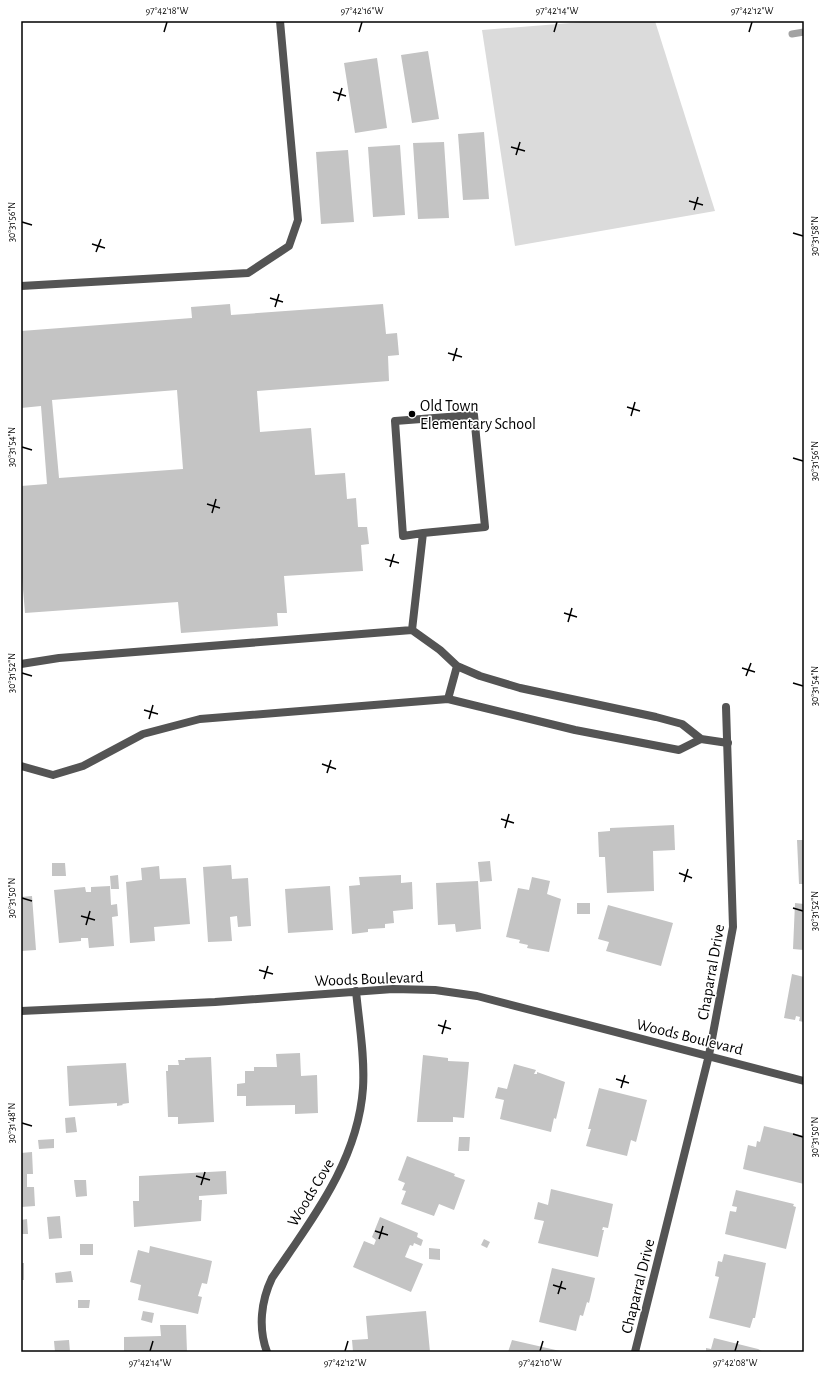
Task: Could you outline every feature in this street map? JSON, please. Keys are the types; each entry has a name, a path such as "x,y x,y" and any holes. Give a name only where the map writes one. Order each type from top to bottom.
{"street":[{"path":"21,286 248,273 289,246 298,220 280,21"},
{"path":"474,415 485,527 423,534 403,536 395,421 474,415"},
{"path":"412,630 423,534"},
{"path":"21,664 59,658 412,630 440,650 457,666 480,676 520,688 682,724 701,739 728,743"},
{"path":"448,699 457,666"},
{"path":"21,766 52,775 83,766 143,734 200,719 448,699 574,730 678,750 701,739"},
{"name":"Chaparral Drive","path":"635,1352 709,1055 733,927 726,707"},
{"name":"Woods Boulevard","path":"21,1011 215,1002 393,989 435,990 477,996 709,1055 804,1081"},
{"name":"Woods Cove","path":"267,1352 263,1342 261,1318 267,1288 272,1278 331,1190 347,1157 358,1124 363,1089 363,1071 356,991"}],"shaded area":[{"path":"596,21 655,21 715,211 515,246 482,30"}],"building":[{"path":"428,51 439,119 412,123 401,55"},
{"path":"377,58 387,128 355,133 344,63"},
{"path":"484,132 489,199 463,200 458,134"},
{"path":"444,142 449,218 418,219 413,143"},
{"path":"400,145 405,215 373,217 368,147"},
{"path":"348,150 354,222 321,224 316,152"},
{"path":"230,304 231,315 383,304 386,334 397,333 399,355 388,356 389,381 257,391 260,432 311,428 315,475 345,473 347,499 356,498 358,527 367,527 369,544 361,545 363,571 284,576 287,613 277,613 278,626 181,633 178,602 25,613 21,565 21,486 47,484 41,406 21,408 21,331 192,318 191,307","holes":["177,390 183,469 59,478 52,400"]},
{"path":"674,825 675,850 653,851 654,891 607,893 605,857 599,857 598,832 610,831 610,828"},
{"path":"797,840 804,840 804,884 799,884"},
{"path":"490,861 492,881 480,882 478,862"},
{"path":"52,863 65,863 66,876 52,876"},
{"path":"231,865 232,879 248,878 251,926 238,927 237,916 230,917 232,941 208,942 203,867"},
{"path":"159,866 160,879 186,878 190,924 154,927 155,941 130,943 126,882 142,880 141,868"},
{"path":"118,875 119,889 111,889 110,876"},
{"path":"401,875 401,883 412,882 413,909 393,911 394,923 385,924 385,928 368,929 368,932 352,934 349,886 360,885 359,877"},
{"path":"532,877 550,881 547,894 561,899 549,952 527,948 528,945 519,943 520,940 506,937 518,888 529,890"},
{"path":"478,881 481,929 456,932 455,924 438,925 436,883"},
{"path":"110,886 111,905 117,904 118,916 112,917 114,946 89,948 88,938 81,938 81,941 59,943 54,890 85,887 86,892 91,892 91,887"},
{"path":"330,886 333,930 288,933 285,889"},
{"path":"32,896 36,950 21,951 21,897"},
{"path":"577,903 590,903 590,914 577,914"},
{"path":"795,903 804,904 804,950 793,949"},
{"path":"608,905 673,923 661,966 606,951 609,942 598,939"},
{"path":"792,974 804,977 804,1022 799,1021 800,1017 796,1016 795,1020 784,1018"},
{"path":"300,1053 301,1076 317,1075 318,1113 295,1114 295,1105 246,1106 246,1096 237,1096 237,1084 245,1083 245,1071 254,1071 254,1067 277,1067 276,1054"},
{"path":"423,1055 448,1058 448,1061 469,1062 464,1118 453,1117 453,1122 417,1122"},
{"path":"211,1057 214,1122 178,1124 178,1117 168,1117 166,1071 168,1071 168,1065 179,1065 178,1060 185,1060 185,1058"},
{"path":"126,1063 129,1103 117,1106 117,1103 69,1106 67,1066"},
{"path":"514,1064 536,1070 534,1074 537,1074 537,1072 565,1082 556,1119 554,1118 551,1132 500,1119 504,1100 495,1098 498,1087 507,1089"},
{"path":"599,1088 647,1100 636,1142 631,1140 627,1156 586,1146 591,1129 588,1129"},
{"path":"75,1117 77,1132 66,1133 65,1118"},
{"path":"764,1126 804,1136 804,1184 743,1169 748,1145 756,1147 757,1141 760,1142"},
{"path":"459,1137 470,1137 469,1151 458,1151"},
{"path":"54,1139 54,1148 39,1149 38,1140"},
{"path":"32,1152 33,1174 27,1174 27,1187 34,1187 35,1206 21,1207 21,1153"},
{"path":"407,1156 455,1174 454,1176 465,1180 454,1210 439,1204 434,1216 401,1204 406,1191 402,1190 405,1183 398,1180"},
{"path":"226,1171 227,1194 199,1196 199,1200 202,1200 201,1221 134,1227 133,1201 139,1201 139,1176"},
{"path":"74,1180 86,1180 87,1196 76,1197"},
{"path":"551,1189 613,1204 608,1228 603,1227 602,1230 604,1230 598,1257 538,1243 544,1221 534,1219 538,1202 548,1205"},
{"path":"736,1190 794,1204 793,1206 796,1207 786,1249 725,1234 730,1211 736,1212 737,1207 732,1206"},
{"path":"60,1216 62,1238 49,1239 47,1217"},
{"path":"380,1217 418,1233 417,1237 423,1240 421,1246 414,1243 413,1246 410,1245 405,1257 423,1264 411,1292 353,1267 364,1241 374,1245 376,1240 372,1237"},
{"path":"27,1219 28,1234 21,1234 21,1220"},
{"path":"484,1239 490,1242 487,1248 481,1245"},
{"path":"80,1244 93,1244 93,1255 80,1255"},
{"path":"150,1246 212,1261 207,1284 202,1283 198,1296 202,1297 198,1314 138,1300 141,1285 130,1282 138,1250 149,1253"},
{"path":"429,1248 440,1249 440,1260 429,1259"},
{"path":"724,1254 766,1263 755,1318 753,1318 750,1328 709,1318 719,1277 715,1276 718,1261 722,1262"},
{"path":"21,1263 24,1263 24,1280 21,1280"},
{"path":"552,1268 595,1278 589,1303 587,1302 583,1316 580,1315 576,1331 539,1322"},
{"path":"71,1271 73,1282 56,1283 55,1273"},
{"path":"78,1300 90,1300 89,1308 78,1308"},
{"path":"143,1311 154,1313 152,1323 141,1320"},
{"path":"426,1311 430,1352 353,1352 352,1340 368,1339 366,1316"},
{"path":"160,1325 186,1325 187,1352 124,1352 124,1337 161,1336"},
{"path":"714,1338 758,1349 764,1352 706,1352 706,1348 711,1349"},
{"path":"69,1340 70,1352 55,1352 54,1341"},
{"path":"512,1340 560,1351 508,1352"}],"waterway":[{"path":"792,34 804,32"}],"place":[{"name":"Old Town Elementary School","path":"412,414"}]}
